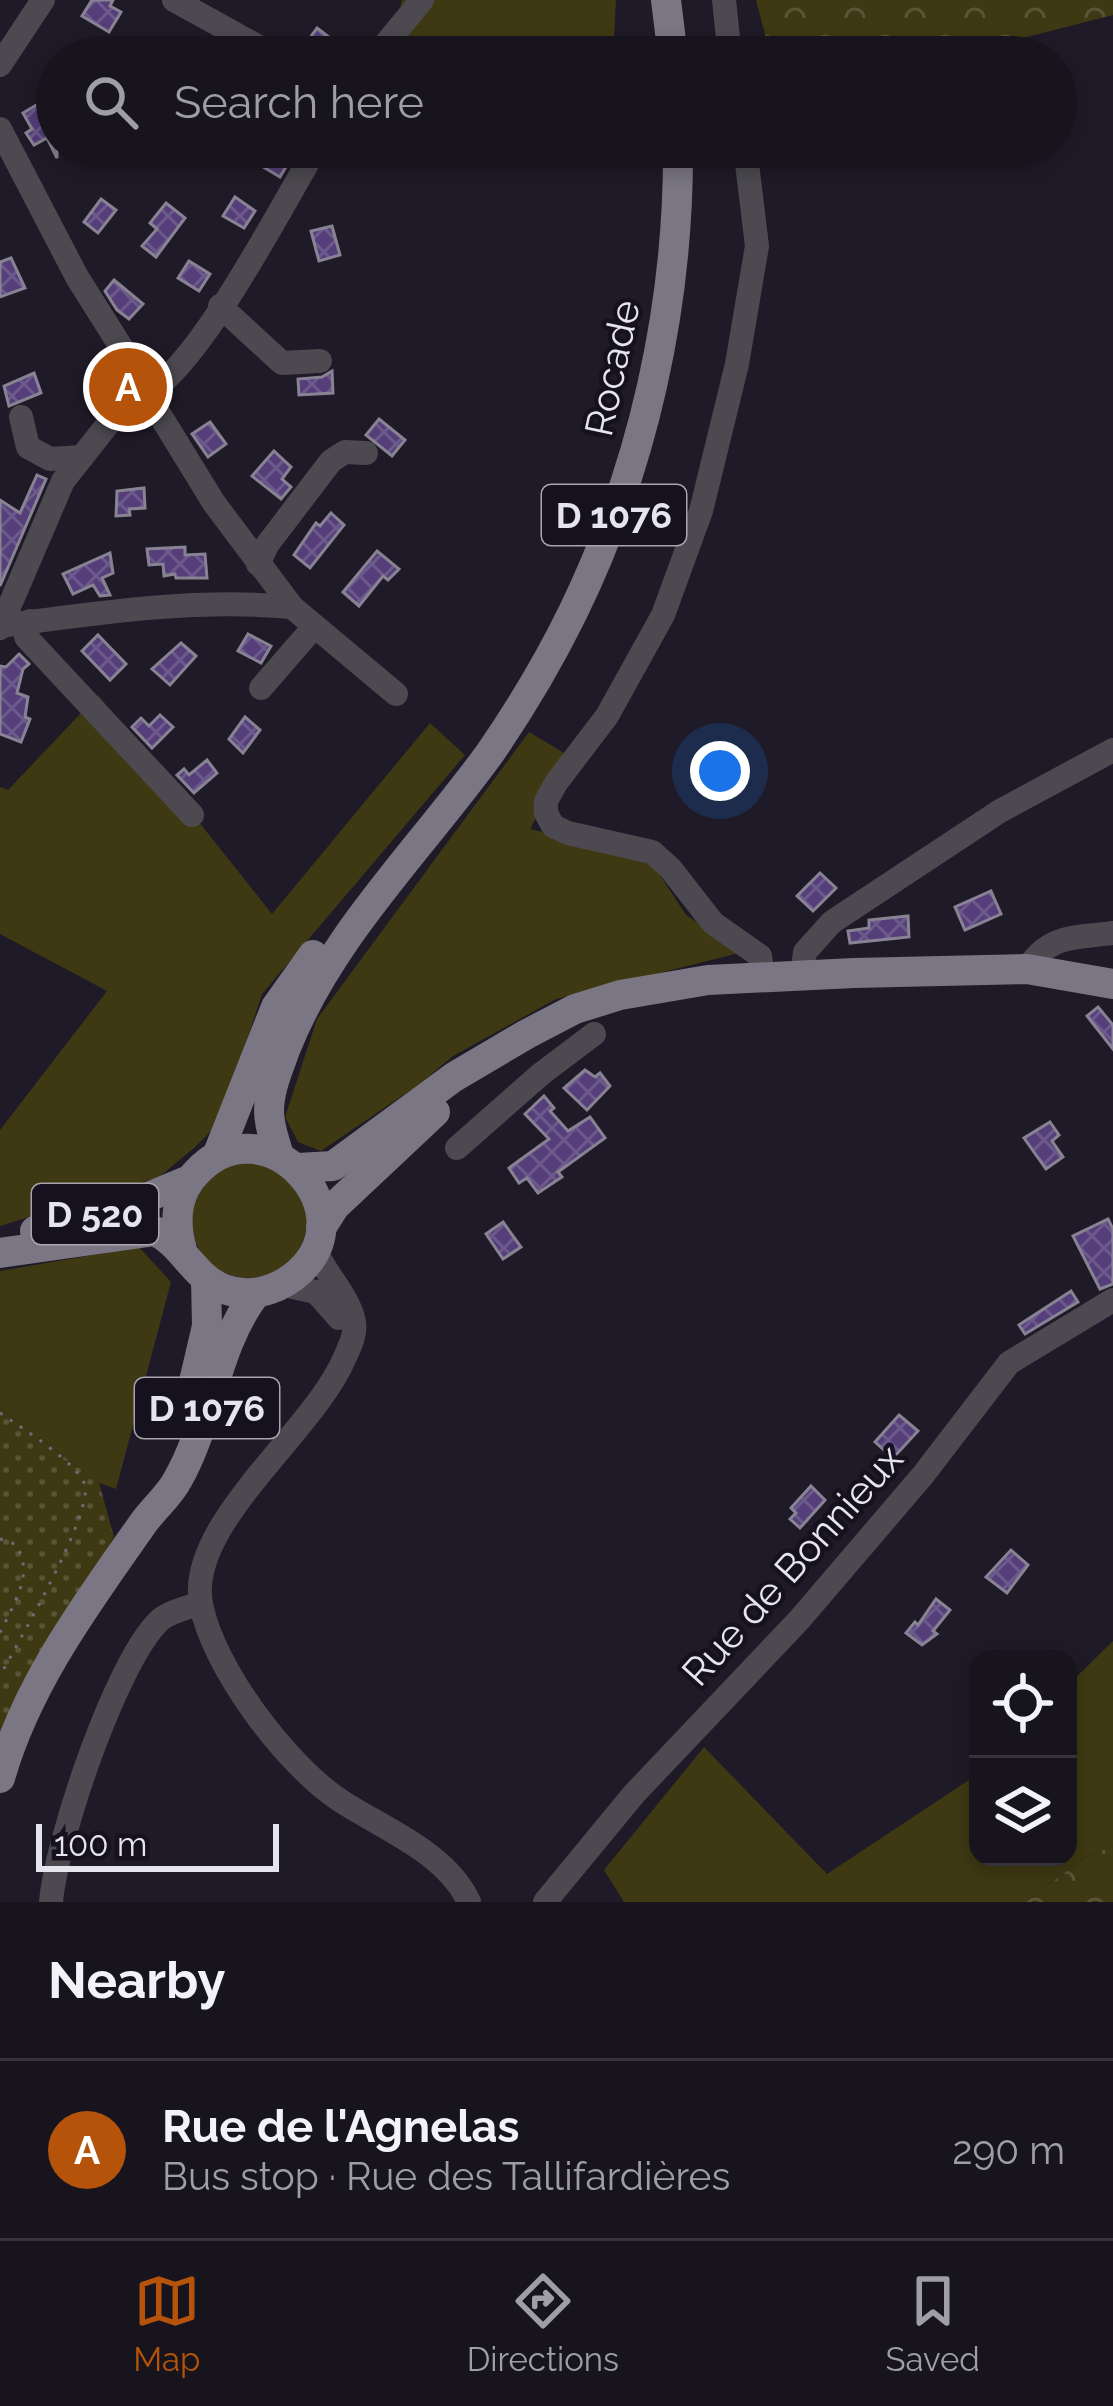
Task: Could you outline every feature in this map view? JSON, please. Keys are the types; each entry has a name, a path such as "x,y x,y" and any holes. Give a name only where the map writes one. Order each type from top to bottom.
{"main road":[{"path":"665,0 670,36"},
{"name":"Rocade","path":"288,1162 269,1108 296,1023 335,952 521,705 573,612 614,514 662,338 675,238 677,168"},
{"name":"Rocade","path":"217,1156 265,1032 290,985 346,916 424,836"},
{"path":"508,1047 335,1206 302,1270 269,1289 239,1293 206,1280 182,1250 176,1214 189,1180 217,1156 258,1150 288,1162 333,1166 454,1077 508,1047 575,1010 620,995 763,976 1027,969 1113,983"},
{"path":"288,1162 316,1195 318,1239"},
{"name":"D 520","path":"0,1241 136,1202 189,1180"},
{"name":"D 520","path":"0,1253 143,1230 166,1236 182,1250"},
{"name":"D 1076","path":"148,1516 176,1452 193,1388 207,1326 206,1280"},
{"name":"D 1076","path":"0,1778 28,1706 59,1647 148,1516 176,1485 235,1328 269,1289"}],"street":[{"path":"0,65 43,0"},
{"path":"173,0 239,36"},
{"path":"392,36 422,0"},
{"path":"724,0 728,36"},
{"path":"0,129 77,277 121,347 138,390 214,503 292,608 396,694"},
{"path":"0,627 64,481 138,390 166,382 220,306 304,168"},
{"path":"748,168 758,246 737,364 701,511 663,615 607,716 556,783 546,801 546,814 553,826 568,833 652,852 713,923 760,956 763,976"},
{"path":"220,306 282,363 320,361"},
{"path":"20,417 28,447 50,459 82,458"},
{"path":"257,564 331,461 345,452 366,453"},
{"path":"0,627 239,602 292,608"},
{"path":"30,621 26,638 192,815"},
{"path":"261,688 314,628"},
{"path":"802,975 805,952 832,922 1000,811 1113,750"},
{"path":"1027,969 1052,942 1113,933"},
{"path":"457,1148 594,1034"},
{"path":"508,1047 541,1074"},
{"path":"318,1239 355,1324 345,1359 327,1393 215,1535 201,1564 200,1603 220,1653 273,1741 290,1760 338,1799 433,1858 469,1902"},
{"path":"269,1289 316,1292 337,1312 345,1359"},
{"name":"Rue de Bonnieux","path":"545,1902 634,1794 813,1604 1009,1363 1113,1300"},
{"path":"51,1902 64,1832 126,1672 159,1619 200,1603"}],"path":[{"path":"0,1413 78,1473 86,1488 56,1570 0,1676"},
{"path":"0,1539 15,1544 26,1563 0,1633"}],"green space":[{"path":"402,0 616,0 614,36 404,36 394,31"},
{"path":"756,0 1113,0 1113,15 1030,36 765,36"},
{"path":"98,695 272,914 430,723 465,755 262,994 211,1131 159,1177 0,1226 0,1130 107,991 0,934 0,787 8,790"},
{"path":"529,732 569,756 530,829 610,849 654,866 686,915 743,952 556,999 453,1056 321,1151 298,1142 285,1117 317,1019"},
{"path":"249,1162 271,1166 290,1179 303,1198 307,1220 303,1242 290,1261 271,1274 249,1278 227,1274 208,1261 195,1242 191,1220 195,1198 208,1179 227,1166"},
{"path":"139,1247 171,1282 116,1489 99,1483 0,1408 0,1271"},
{"path":"0,1408 99,1483 114,1537 0,1735"},
{"path":"1113,1641 1113,1846 1077,1863 1077,1758 1077,1676"},
{"path":"704,1747 827,1874 969,1780 969,1866 1073,1866 1026,1902 624,1902 604,1870"},
{"path":"1113,1846 1113,1902 1026,1902 1077,1866"}],"building":[{"path":"92,0 113,0 110,6 121,12 109,32 82,16"},
{"path":"36,105 34,145 26,133 32,129 23,113"},
{"path":"265,168 285,168 280,177"},
{"path":"235,197 255,211 244,228 223,216"},
{"path":"101,199 116,210 98,233 84,222"},
{"path":"166,203 185,218 156,257 142,246 157,229 150,223"},
{"path":"332,226 340,255 319,261 311,231"},
{"path":"11,258 25,288 0,297 0,262"},
{"path":"189,261 210,274 199,291 178,278"},
{"path":"114,280 143,304 129,319 105,291"},
{"path":"332,371 333,393 299,395 298,379"},
{"path":"34,373 41,393 9,406 4,386"},
{"path":"379,419 405,440 392,456 366,435"},
{"path":"210,422 226,444 208,457 192,434"},
{"path":"274,451 291,467 282,479 291,487 281,499 252,476"},
{"path":"37,475 46,479 0,586 0,500 20,513"},
{"path":"144,488 145,508 116,516 117,491"},
{"path":"331,513 344,525 310,568 294,555 316,523 320,526"},
{"path":"185,547 185,555 205,554 207,578 164,576 163,564 149,565 147,549"},
{"path":"377,551 399,569 388,580 383,576 359,606 343,592"},
{"path":"110,553 113,573 102,578 110,595 100,596 93,585 73,594 63,574"},
{"path":"248,634 271,646 261,663 238,651"},
{"path":"98,635 126,664 110,680 82,651"},
{"path":"181,643 196,656 170,685 152,669"},
{"path":"19,654 29,664 23,669 17,693 28,697 25,717 30,719 21,742 0,734 0,666 6,667"},
{"path":"160,715 173,727 152,748 132,727 141,718 149,726"},
{"path":"245,717 260,730 243,753 229,739"},
{"path":"207,760 217,773 194,793 177,775 184,769 189,775"},
{"path":"820,873 836,888 813,911 797,896"},
{"path":"991,891 1001,914 965,930 955,907"},
{"path":"908,916 909,937 850,943 848,931 869,928 869,920"},
{"path":"1098,1007 1113,1025 1113,1049 1087,1016"},
{"path":"585,1070 595,1077 600,1073 610,1086 587,1110 564,1088"},
{"path":"544,1096 568,1131 590,1117 605,1138 538,1193 527,1178 519,1183 509,1168 549,1139 525,1114"},
{"path":"1050,1122 1059,1135 1052,1141 1063,1157 1046,1169 1024,1138"},
{"path":"1108,1219 1113,1229 1113,1284 1100,1289 1073,1236"},
{"path":"503,1222 521,1247 503,1259 486,1234"},
{"path":"1071,1291 1078,1302 1025,1334 1019,1325"},
{"path":"899,1415 918,1431 893,1458 875,1442"},
{"path":"811,1486 825,1500 800,1528 790,1519 796,1513 791,1508"},
{"path":"1011,1550 1028,1565 1007,1593 986,1577"},
{"path":"936,1599 950,1610 933,1631 937,1634 922,1645 906,1633 915,1622 918,1625"}],"place":[{"name":"Rue de l'Agnelas","path":"128,387"}]}
